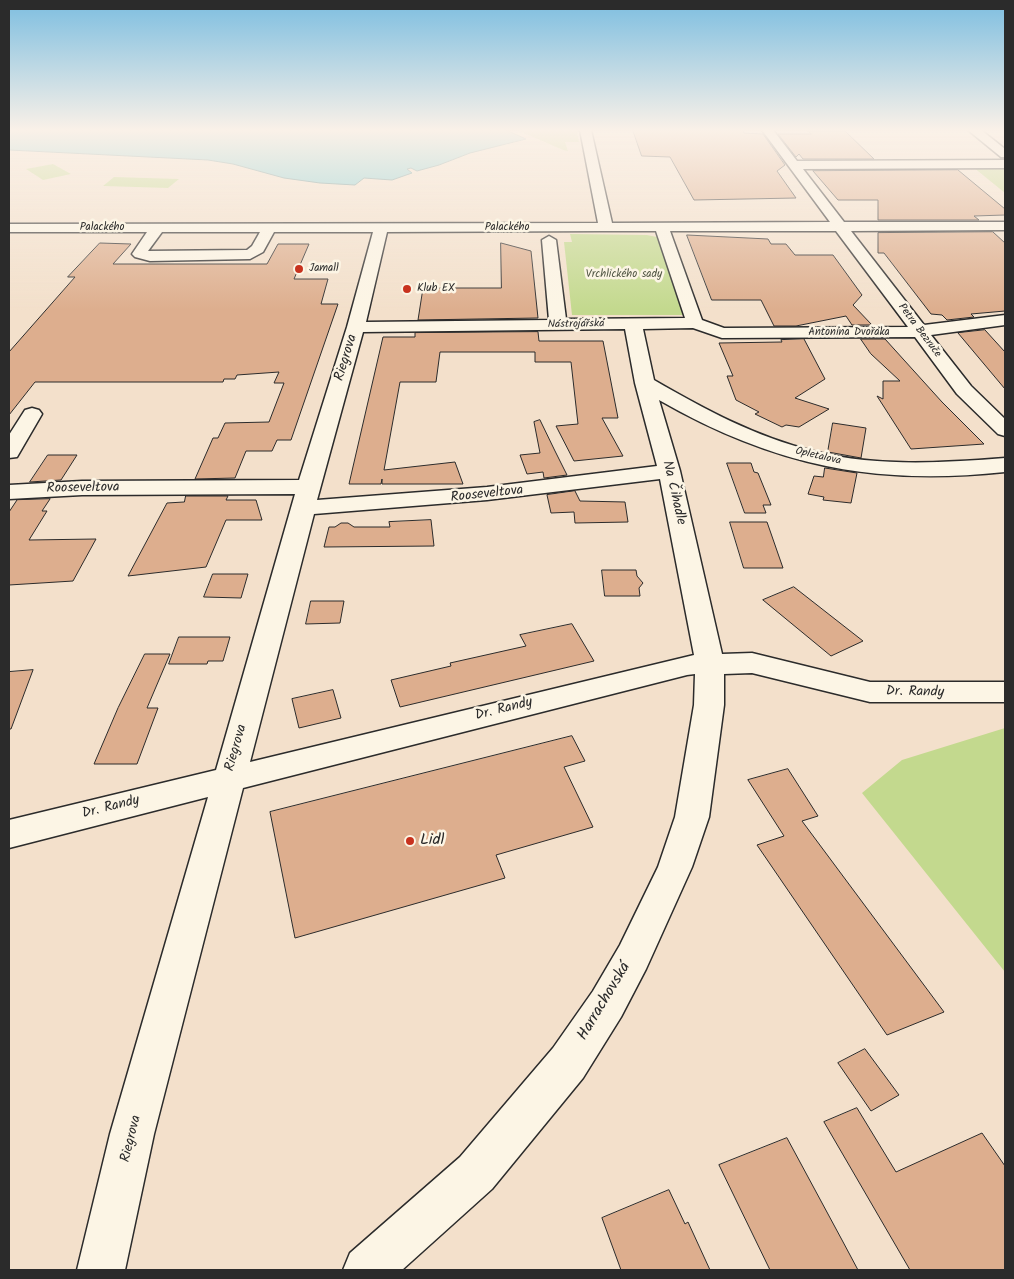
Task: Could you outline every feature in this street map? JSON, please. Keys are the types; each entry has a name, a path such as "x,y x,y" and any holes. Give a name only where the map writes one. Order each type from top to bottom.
{"street":[{"path":"598,190 606,228"},
{"name":"Petra Bezruče","path":"813,190 964,390 1005,430"},
{"name":"Palackého","path":"9,228 1005,226"},
{"path":"158,228 140,251 140,254 150,256 244,256 258,249 269,228"},
{"name":"Riegrova","path":"101,1270 132,1134 306,498 356,327 381,228"},
{"path":"662,228 694,323"},
{"path":"549,240 558,325"},
{"name":"Antonína Dvořáka","path":"694,323 722,333 906,333 1005,320"},
{"name":"Nástrojářská","path":"356,327 694,323"},
{"name":"Na Čihadle","path":"633,324 645,383 668,471 710,663"},
{"name":"Opletalova","path":"645,383 700,414 752,438 814,458 861,466 912,469 1005,465"},
{"path":"9,452 32,414"},
{"name":"Rooseveltova","path":"9,492 82,488 306,498 474,496 557,488 668,471"},
{"name":"Harrachovská","path":"367,1270 476,1173 568,1062 607,1004 633,957 675,867 692,817 709,705 710,663"},
{"name":"Dr. Randy","path":"9,834 687,665 752,663 870,692 1005,692"}],"green space":[{"name":"Vrchlického sady","path":"570,234 647,235 657,237 684,315 572,315 564,242 572,242"},
{"path":"1005,728 1005,972 862,793 902,760"}],"building":[{"path":"688,190 790,190 796,198 694,200"},
{"path":"829,190 982,190 1005,209 1005,215 974,216 979,220 878,220 878,200 838,200"},
{"path":"993,232 1005,243 1005,311 971,314 974,317 947,320 942,315 931,314 884,253 878,253 878,233"},
{"path":"687,235 768,239 771,244 786,244 795,255 833,255 862,295 853,305 872,325 852,325 846,316 796,326 774,326 761,300 712,300"},
{"path":"100,243 131,244 113,264 267,264 278,244 309,244 294,279 328,279 321,304 338,304 291,440 277,440 272,451 246,451 235,478 195,479 213,438 218,438 225,423 269,422 284,383 274,383 279,372 237,375 235,379 224,379 223,382 35,382 9,415 9,352 75,277 68,277"},
{"path":"501,243 531,251 538,318 418,320 423,288 501,288"},
{"path":"985,330 1005,352 1005,389 958,333"},
{"path":"538,332 539,341 603,341 618,418 602,418 623,456 574,461 556,426 578,424 571,362 535,362 535,352 440,352 436,382 400,382 384,470 455,462 463,484 382,484 382,479 381,484 349,484 383,337 415,337 415,333"},
{"path":"804,339 825,379 795,398 829,409 799,427 786,425 782,427 755,414 759,412 736,400 727,376 733,376 719,343 782,342 781,340"},
{"path":"861,339 885,339 942,402 984,444 911,449 877,396 883,399 883,381 900,381 871,354"},
{"path":"540,420 567,475 544,478 543,472 527,474 520,455 540,453 534,422"},
{"path":"833,423 866,428 861,458 828,452"},
{"path":"48,455 77,455 61,480 30,482"},
{"path":"727,463 751,463 754,472 758,473 771,505 763,505 766,513 745,513"},
{"path":"825,468 857,473 851,503 823,500 824,497 808,494 814,476 823,477"},
{"path":"575,491 580,501 625,502 628,522 575,523 574,512 551,513 547,495"},
{"path":"186,496 228,496 226,500 256,500 262,520 226,520 206,567 128,576 167,503 184,502"},
{"path":"50,499 42,511 47,511 29,540 96,539 73,581 9,585 9,512 17,500"},
{"path":"431,520 434,546 324,547 329,527 335,527 341,523 348,523 354,527 390,527 389,522"},
{"path":"730,522 767,522 783,568 744,568"},
{"path":"602,570 636,570 637,576 643,583 639,588 640,596 605,596"},
{"path":"213,574 248,574 241,598 204,597"},
{"path":"794,587 863,641 831,656 763,600"},
{"path":"311,601 344,601 340,623 306,624"},
{"path":"572,624 594,661 400,707 391,680 451,666 450,663 526,646 520,635"},
{"path":"179,637 230,637 223,661 208,661 207,664 169,664"},
{"path":"145,654 170,654 147,708 158,708 137,764 94,764 118,708"},
{"path":"33,670 11,729 9,729 9,672"},
{"path":"333,690 341,718 299,728 292,699"},
{"name":"Lidl","path":"572,736 585,761 564,767 593,827 496,855 505,878 295,938 270,812"},
{"path":"788,769 818,816 802,821 944,1012 887,1035 757,845 784,836 748,780"},
{"path":"865,1049 899,1095 871,1111 838,1063"},
{"path":"857,1108 896,1172 982,1133 1005,1166 1005,1270 910,1270 824,1122"},
{"path":"787,1138 858,1270 770,1270 719,1165"},
{"path":"669,1190 685,1224 688,1222 710,1270 621,1270 602,1218"}],"place":[{"name":"Jamall","path":"299,269"},
{"name":"Klub EX","path":"407,289"},
{"name":"Lidl","path":"410,841"}]}
